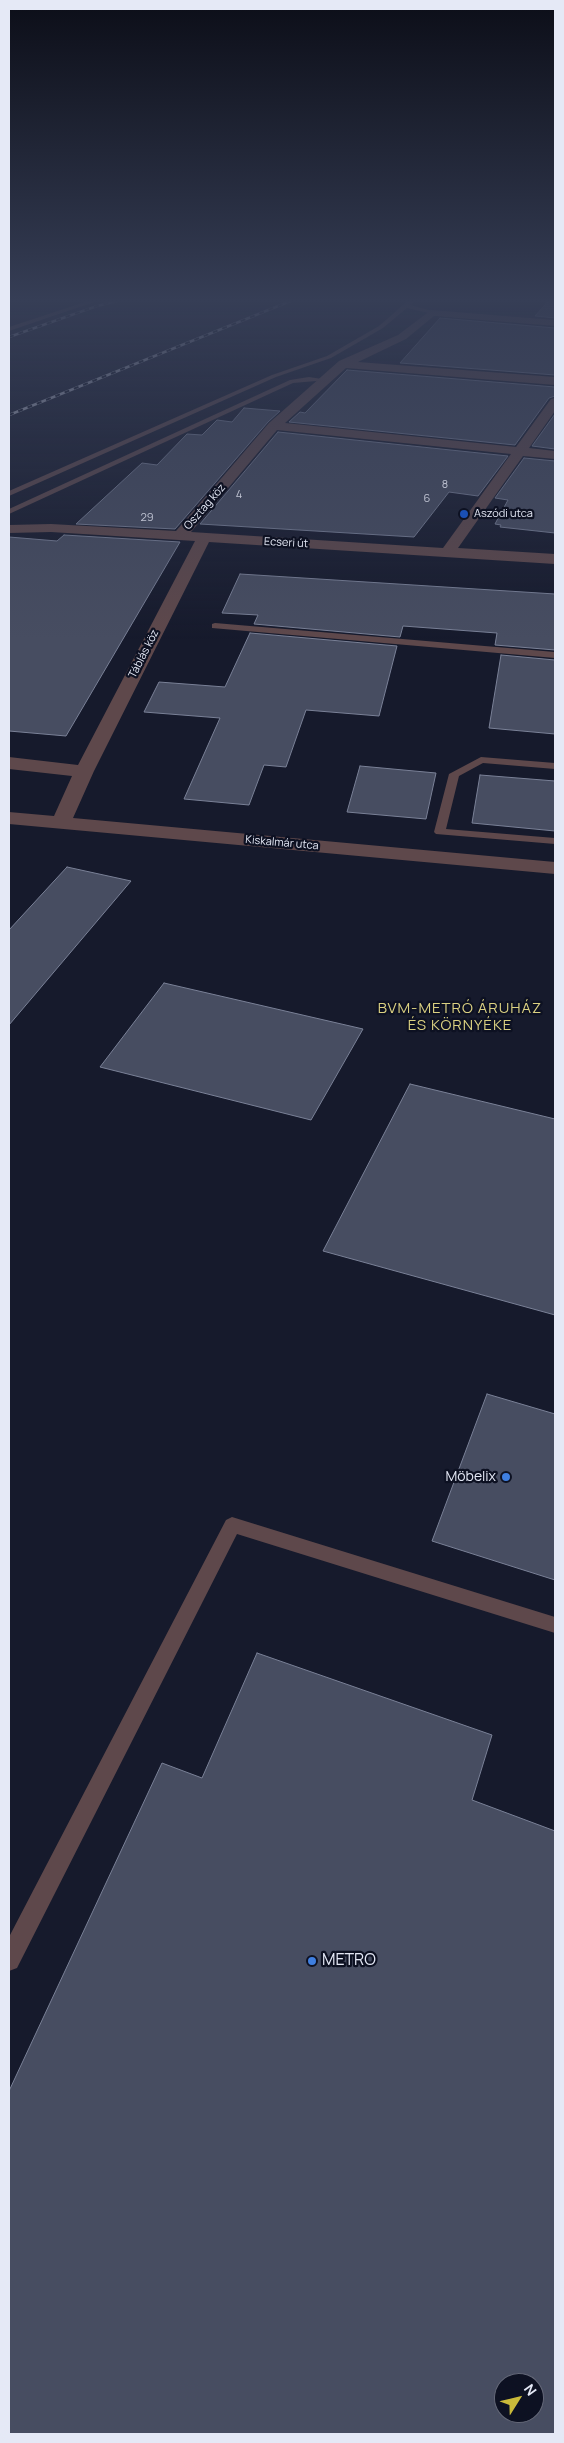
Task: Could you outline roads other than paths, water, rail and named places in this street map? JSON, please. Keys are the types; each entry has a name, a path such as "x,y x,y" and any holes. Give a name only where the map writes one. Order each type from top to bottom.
{"street":[{"name":"Osztag köz","path":"180,536 274,426 290,412"},
{"path":"448,552 548,412"},
{"path":"274,426 555,455"},
{"name":"Ecseri út","path":"13,528 180,536 555,559"},
{"name":"Táblás köz","path":"61,823 84,771 204,538"},
{"path":"9,763 84,771"},
{"name":"Kiskalmár utca","path":"9,818 555,868"}],"lane":[{"path":"9,494 193,412"},
{"path":"9,512 225,412"},
{"path":"215,626 555,655"},
{"path":"555,766 482,760 454,774 440,832 555,841"},
{"path":"9,1960 232,1525 555,1625"}],"railway":[{"path":"9,415 16,412"}],"place":[{"name":"Aszódi utca","path":"464,514"},
{"name":"Möbelix","path":"506,1477"},
{"name":"METRO","path":"312,1961"}],"district":[{"name":"BVM-METRÓ ÁRUHÁZ ÉS KÖRNYÉKE","path":"460,1018"}]}
